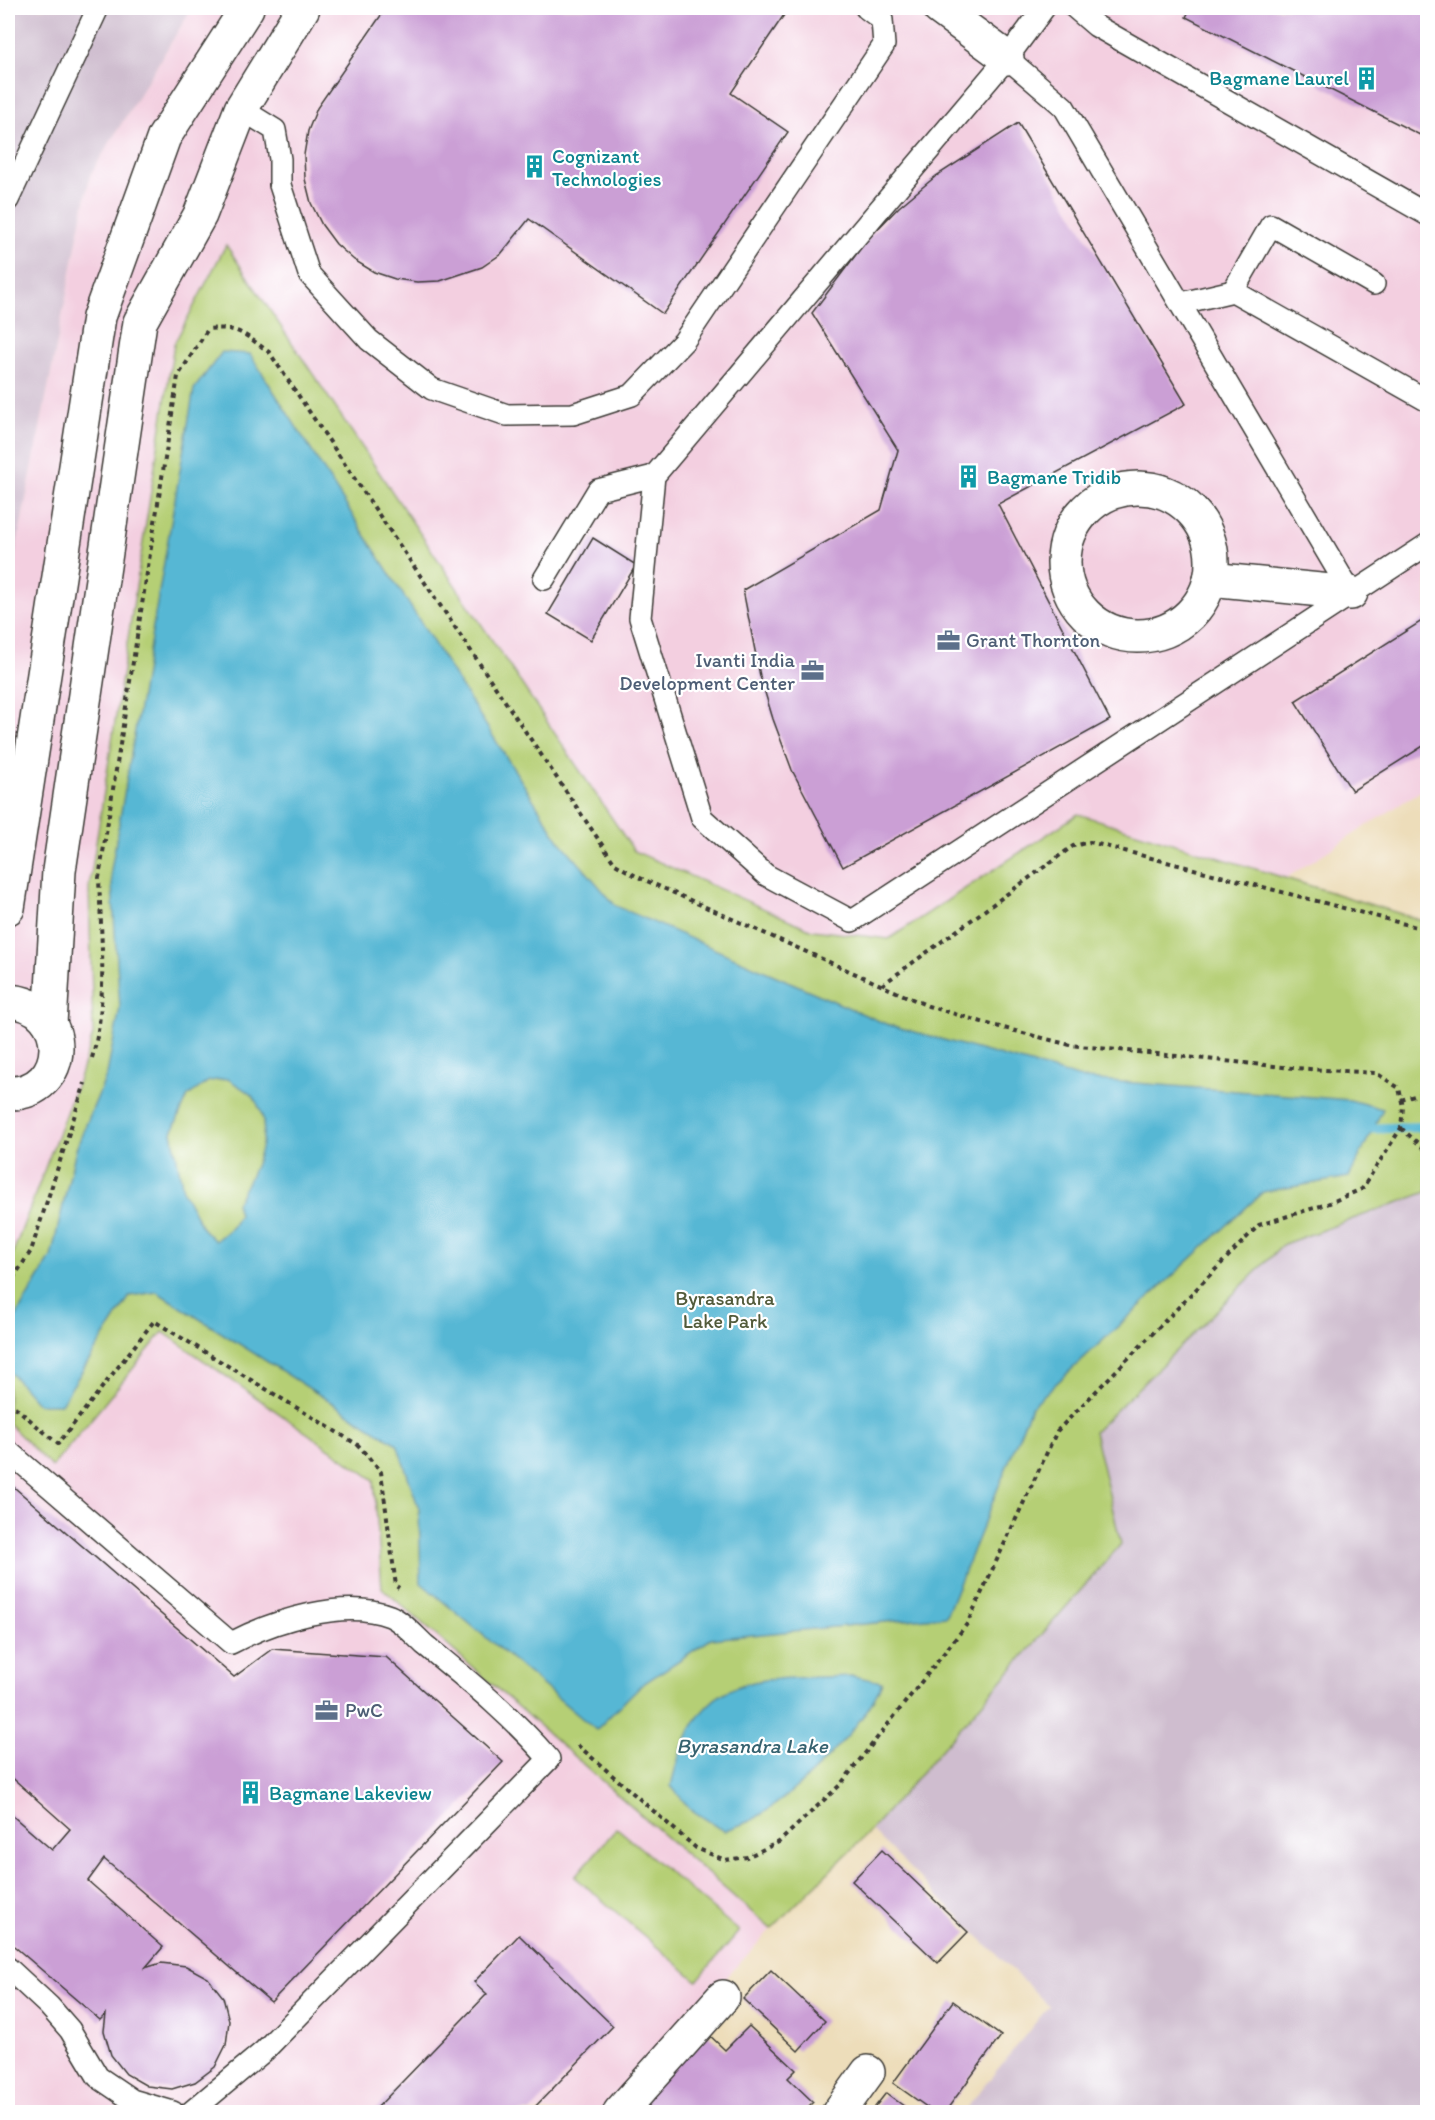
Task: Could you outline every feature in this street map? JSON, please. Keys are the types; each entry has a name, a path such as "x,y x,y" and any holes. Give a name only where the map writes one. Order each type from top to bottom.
{"street":[{"path":"8,909 99,317 164,137 247,8"},
{"path":"50,1024 59,871 140,322 200,215 241,109 303,8"},
{"path":"939,8 1007,58"},
{"path":"1143,487 1170,494 1193,511 1204,528 1211,547 1210,579 1199,604 1185,620 1167,630 1148,636 1129,636 1110,632 1093,622 1079,609 1069,592 1064,574 1064,555 1068,536 1077,519 1090,505 1115,491 1143,487"},
{"path":"1210,579 1351,592"},
{"path":"8,1001 31,1006 50,1024 56,1038 56,1053 52,1067 44,1080 31,1089 11,1097"},
{"path":"620,2112 723,1997"},
{"path":"838,2112 867,2072"}],"lane":[{"path":"8,200 98,8"},
{"path":"241,109 275,130 280,159 280,185 309,274 369,340 432,389 507,415 573,414 632,395 684,341 884,45 882,20 867,8"},
{"path":"1044,8 1007,58 654,476 640,618 702,818 766,875 852,921 1351,592 1428,544"},
{"path":"1075,8 1096,26 1428,215"},
{"path":"1007,58 1064,107 1351,592"},
{"path":"1233,291 1270,225 1374,284"},
{"path":"1182,303 1233,291 1428,400"},
{"path":"544,579 598,490 654,476"},
{"path":"8,1451 231,1642 256,1630 309,1614 364,1612 390,1616 514,1720 549,1759 264,2051 191,2112"},
{"path":"8,1968 70,2030 98,2077 132,2100 173,2112"}],"path":[{"path":"90,1066 98,1035 102,942 99,878 178,376 208,329 227,327 238,331 269,352 615,864 638,877 928,1006 1070,1045 1293,1068 1376,1073 1399,1088 1401,1128 1362,1189 1327,1204 1259,1225 1057,1431 967,1624 840,1785 779,1842 747,1857 725,1860 696,1848 572,1740"},
{"path":"882,986 1073,846 1090,842 1428,930"},
{"path":"8,1286 31,1251 87,1076"},
{"path":"1401,1100 1428,1092"},
{"path":"1401,1128 1428,1152"},
{"path":"8,1401 58,1444 154,1322 358,1445 364,1451 381,1472 396,1586 405,1593"}],"shaded area":[{"path":"8,8 192,8 90,175 8,590"},
{"path":"192,8 1427,8 1427,787 1286,878 1078,814 889,939 812,930 634,851 226,246 174,344 89,888 93,1035 78,1081 8,1266 8,590 90,175"},
{"path":"1427,1192 1427,2112 963,2112 1049,2006 871,1830 1121,1544 1094,1432 1284,1244"},
{"path":"162,1331 374,1480 382,1588 771,1929 603,2112 8,2112 8,1423 52,1466"}],"green space":[{"name":"Byrasandra Lake","path":"226,245 634,851 812,930 889,939 1078,814 1427,922 1427,1192 1284,1244 1094,1432 1121,1544 871,1830 771,1929 382,1588 374,1480 163,1332 52,1467 8,1423 8,1266 78,1081 93,1035 89,888 174,344"},
{"path":"617,1828 739,1931 697,1981 575,1877"}],"water":[{"name":"Byrasandra Lake","path":"222,352 250,354 559,840 616,906 886,1024 1085,1079 1350,1100 1383,1109 1349,1177 1263,1192 1031,1407 946,1616 711,1639 640,1686 596,1730 421,1583 419,1509 397,1444 157,1292 130,1296 61,1404 38,1404 8,1370 8,1330 51,1257 76,1149 107,1074 120,1008 111,870 194,389","holes":["228,1079 251,1095 259,1107 263,1121 263,1135 256,1164 236,1203 239,1215 232,1227 215,1241 203,1229 183,1191 172,1132 188,1096 209,1081"]},
{"name":"Byrasandra Lake","path":"853,1676 882,1682 861,1718 827,1758 808,1776 771,1808 754,1819 724,1831 690,1809 671,1786 682,1747 696,1719 714,1700 734,1688 758,1681"}],"building":[{"name":"Cognizant Technologies","path":"386,8 787,8 731,93 788,132 663,314 529,219 501,254 482,267 440,281 417,282 395,279 374,272 354,260 336,244 322,225 311,203 305,179 304,155 308,131 317,108"},
{"name":"Bagmane Laurel","path":"1191,8 1428,8 1428,139 1186,17"},
{"name":"Bagmane Tridib","path":"1018,123 1186,404 998,504 1110,720 843,867 792,770 773,719 760,676 743,590 881,510 898,450 812,313 867,240 899,207 936,176"},
{"path":"593,538 636,565 591,640 548,614"},
{"path":"1428,617 1428,743 1352,791 1295,701"},
{"name":"Bagmane Lakeview","path":"8,1482 234,1677 272,1649 386,1657 503,1762 271,2002 104,1859 88,1881 163,1947 145,1968 161,1963 186,1966 208,1978 223,1997 229,2021 226,2045 215,2067 195,2082 172,2089 147,2086 126,2074 111,2055 104,2031 106,2014 100,2020 8,1941 8,1812 52,1850 70,1829 8,1774"},
{"path":"882,1850 968,1932 938,1963 852,1881"},
{"path":"519,1935 613,2026 530,2112 373,2112 487,1994 474,1982"},
{"path":"771,1970 825,2021 798,2051 743,1999"},
{"path":"953,2001 1001,2036 945,2112 934,2112 893,2083"},
{"path":"749,2026 796,2070 788,2078 813,2102 803,2112 627,2112 705,2031 725,2050"},
{"path":"886,2093 912,2112 871,2112"}],"waterway":[{"path":"1360,1129 1420,1127 1428,1134"}],"place":[{"name":"Bagmane Laurel","path":"1367,78"},
{"name":"Cognizant Technologies","path":"534,167"},
{"name":"Bagmane Tridib","path":"969,477"},
{"name":"Grant Thornton","path":"948,640"},
{"name":"Ivanti India Development Center","path":"813,671"},
{"name":"PwC","path":"327,1710"},
{"name":"Bagmane Lakeview","path":"251,1793"}],"park label":[{"name":"Byrasandra Lake Park","path":"725,1310"}]}
